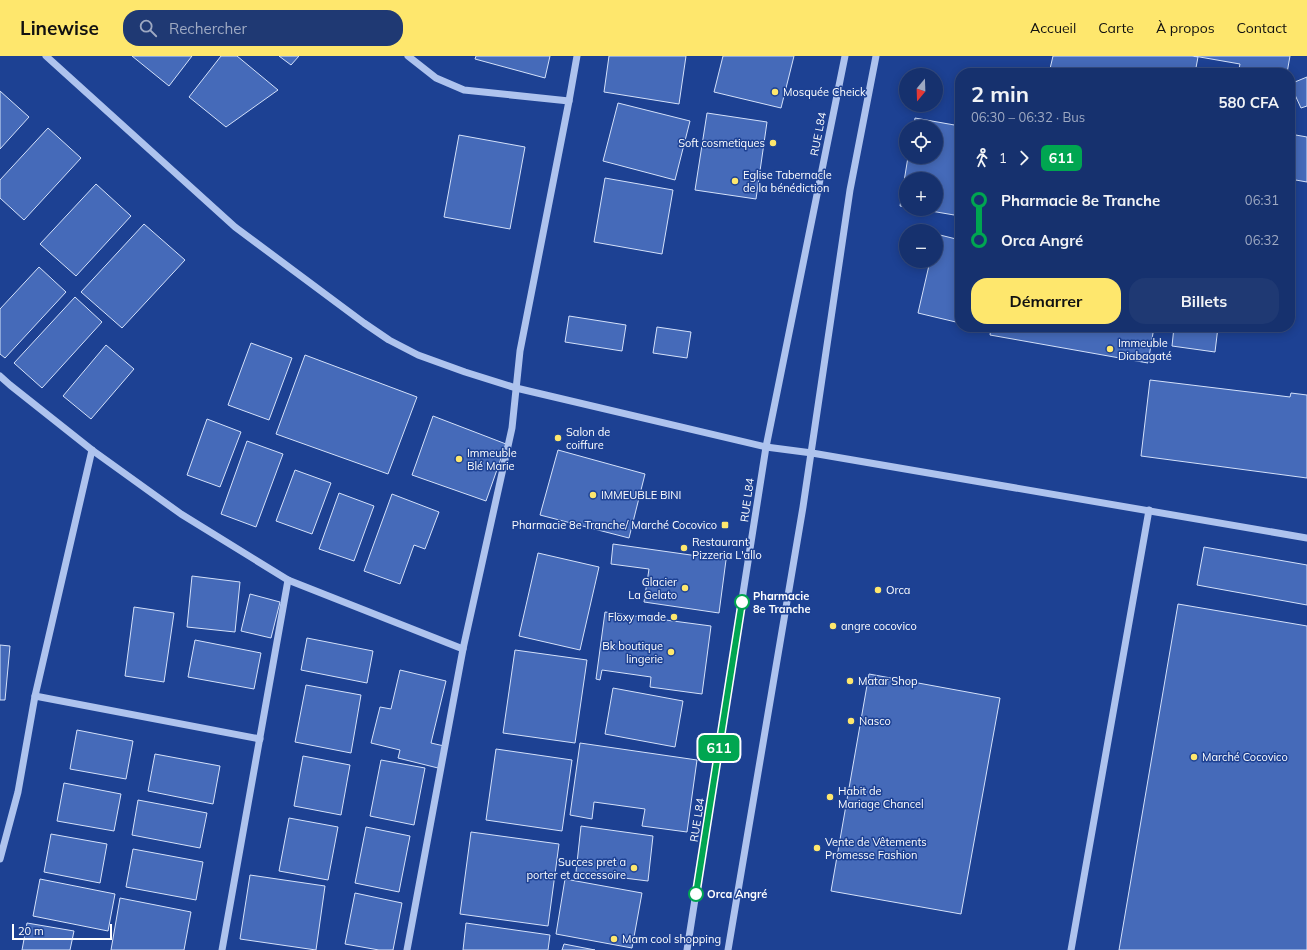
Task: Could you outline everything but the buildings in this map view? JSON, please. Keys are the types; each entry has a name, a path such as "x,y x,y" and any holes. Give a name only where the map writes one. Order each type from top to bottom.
{"street":[{"path":"408,56 436,78 464,90 570,101"},
{"path":"407,950 463,649 512,428 520,351 570,101 577,56"},
{"name":"RUE L84","path":"687,950 766,447 844,56"},
{"path":"728,950 812,453 850,190 876,56"},
{"path":"50,57 235,227 364,323 389,340 418,355 516,388 766,447 812,453 1307,538"},
{"path":"0,376 92,450 181,514 288,580 463,649"},
{"path":"0,859 18,792 35,696 92,450"},
{"path":"1071,950 1150,510"},
{"path":"222,950 288,580"},
{"path":"35,696 260,738"}],"bus line":[{"name":"611","path":"696,894 742,602"}],"place":[{"name":"Mosquée Cheick","path":"775,92"},
{"name":"Soft cosmetiques","path":"773,143"},
{"name":"Eglise Tabernacle de la bénédiction","path":"735,181"},
{"name":"Immeuble Diabagaté","path":"1110,349"},
{"name":"Salon de coiffure","path":"558,438"},
{"name":"Immeuble Blé Marie","path":"459,459"},
{"name":"IMMEUBLE BINI","path":"593,495"},
{"name":"Pharmacie 8e Tranche/ Marché Cocovico","path":"725,525"},
{"name":"Restaurant Pizzeria L'allo","path":"684,548"},
{"name":"Glacier La Gelato","path":"685,588"},
{"name":"Orca","path":"878,590"},
{"name":"Pharmacie 8e Tranche","path":"742,602"},
{"name":"Floxy made","path":"674,617"},
{"name":"angre cocovico","path":"833,626"},
{"name":"Bk boutique lingerie","path":"671,652"},
{"name":"Matar Shop","path":"850,681"},
{"name":"Nasco","path":"851,721"},
{"name":"Marché Cocovico","path":"1194,757"},
{"name":"Habit de Mariage Chancel","path":"830,797"},
{"name":"Vente de Vêtements Promesse Fashion","path":"817,848"},
{"name":"Succes pret a porter et accessoire","path":"634,868"},
{"name":"Orca Angré","path":"696,894"},
{"name":"Mam cool shopping","path":"614,939"}]}
